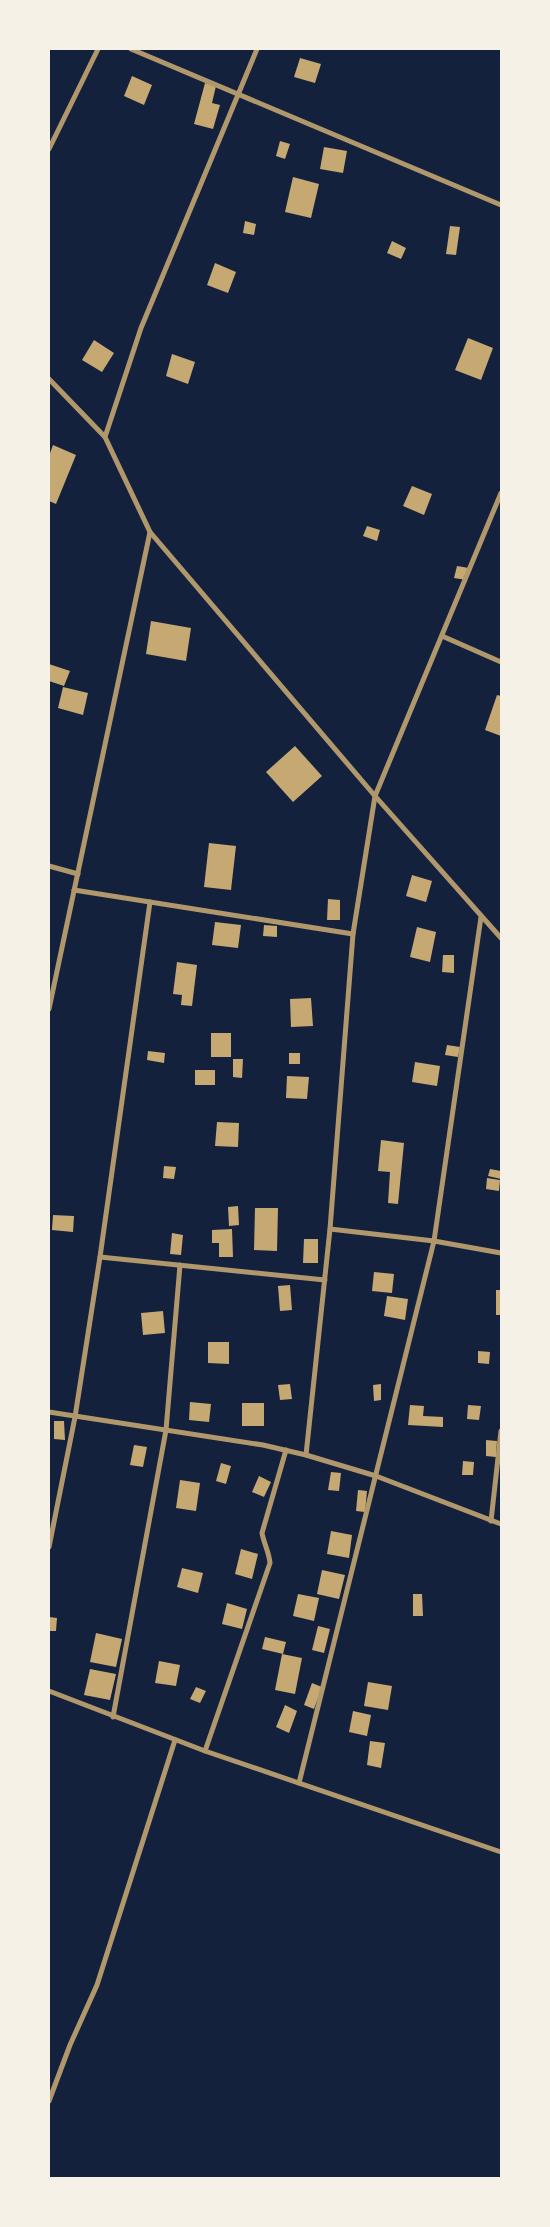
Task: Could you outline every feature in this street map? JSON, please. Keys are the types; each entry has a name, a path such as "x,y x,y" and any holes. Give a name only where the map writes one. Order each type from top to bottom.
{"street":[{"path":"49,149 98,49"},
{"path":"131,49 501,205"},
{"path":"105,437 141,328 257,49"},
{"path":"49,378 105,437 150,532 375,796 501,938"},
{"path":"306,1455 330,1229 353,934 375,796 501,493"},
{"path":"49,1009 150,532"},
{"path":"442,636 501,662"},
{"path":"49,866 78,874"},
{"path":"74,890 353,934"},
{"path":"49,1547 76,1417 150,902"},
{"path":"299,1784 434,1241 481,917"},
{"path":"330,1229 434,1241 501,1253"},
{"path":"100,1257 325,1280"},
{"path":"112,1717 166,1430 180,1265"},
{"path":"49,1412 286,1450 376,1476 501,1524"},
{"path":"491,1521 501,1431"},
{"path":"206,1751 270,1563 262,1533 286,1450"},
{"path":"49,1691 112,1717 206,1751 501,1852"},
{"path":"49,2101 70,2045 97,1985 176,1740"}],"building":[{"path":"300,58 321,64 315,83 294,77"},
{"path":"132,76 152,85 144,105 124,96"},
{"path":"205,83 216,86 212,103 220,105 213,129 194,124"},
{"path":"280,141 290,144 285,159 276,156"},
{"path":"324,147 347,151 343,173 320,169"},
{"path":"293,177 319,184 311,218 285,212"},
{"path":"245,221 256,224 254,235 243,233"},
{"path":"450,226 460,227 456,255 446,254"},
{"path":"392,241 406,248 401,259 387,253"},
{"path":"215,263 236,272 228,293 207,285"},
{"path":"468,338 493,348 481,380 455,370"},
{"path":"94,340 114,353 102,372 82,360"},
{"path":"172,354 195,362 188,384 166,376"},
{"path":"53,445 76,455 56,504 49,501 49,456"},
{"path":"412,486 432,494 424,515 403,506"},
{"path":"367,526 380,530 377,541 363,536"},
{"path":"457,566 469,568 466,580 454,578"},
{"path":"151,621 191,628 186,661 146,654"},
{"path":"49,664 70,671 64,686 49,681"},
{"path":"63,687 88,693 83,715 58,708"},
{"path":"497,695 501,696 501,736 485,730"},
{"path":"295,746 322,776 293,802 266,772"},
{"path":"209,843 236,846 231,890 204,887"},
{"path":"412,875 432,881 426,902 406,896"},
{"path":"328,899 340,900 340,920 327,920"},
{"path":"215,922 241,925 238,948 212,945"},
{"path":"264,925 277,926 277,937 263,936"},
{"path":"417,927 436,932 430,962 410,957"},
{"path":"443,955 454,955 454,973 442,972"},
{"path":"177,962 197,965 192,1006 181,1005 182,995 173,994"},
{"path":"311,998 313,1026 291,1027 290,999"},
{"path":"211,1033 231,1033 231,1057 211,1057"},
{"path":"447,1045 460,1047 458,1057 445,1055"},
{"path":"148,1051 165,1053 164,1063 147,1060"},
{"path":"289,1053 300,1053 300,1064 289,1064"},
{"path":"233,1059 243,1059 242,1078 233,1077"},
{"path":"415,1062 440,1066 437,1086 412,1082"},
{"path":"195,1070 215,1070 215,1085 195,1085"},
{"path":"287,1076 309,1077 307,1099 286,1098"},
{"path":"217,1122 239,1123 238,1147 215,1146"},
{"path":"381,1140 404,1143 398,1204 388,1203 390,1172 378,1171"},
{"path":"164,1166 176,1167 174,1179 163,1178"},
{"path":"490,1169 501,1171 501,1179 488,1176"},
{"path":"487,1178 500,1180 499,1191 486,1189"},
{"path":"238,1206 239,1225 229,1226 228,1207"},
{"path":"255,1208 278,1208 277,1251 254,1250"},
{"path":"53,1215 74,1216 73,1232 52,1230"},
{"path":"232,1229 233,1257 219,1257 219,1243 212,1243 212,1230"},
{"path":"172,1233 183,1235 181,1255 170,1254"},
{"path":"304,1239 318,1239 318,1263 303,1263"},
{"path":"374,1272 394,1274 392,1293 372,1291"},
{"path":"290,1285 292,1310 280,1311 278,1286"},
{"path":"496,1290 501,1290 501,1315 496,1315"},
{"path":"387,1296 408,1299 405,1320 384,1316"},
{"path":"163,1311 165,1333 143,1335 141,1313"},
{"path":"208,1342 229,1342 229,1364 208,1363"},
{"path":"478,1351 490,1352 489,1364 478,1363"},
{"path":"290,1384 292,1399 280,1400 278,1385"},
{"path":"381,1384 381,1400 374,1401 373,1385"},
{"path":"190,1402 211,1404 209,1422 189,1420"},
{"path":"242,1403 264,1403 264,1426 242,1426"},
{"path":"410,1405 424,1406 423,1416 443,1417 443,1427 408,1425"},
{"path":"468,1405 481,1406 479,1420 467,1419"},
{"path":"54,1421 64,1421 65,1440 54,1439"},
{"path":"486,1440 497,1441 496,1457 486,1456"},
{"path":"134,1445 147,1447 143,1467 130,1465"},
{"path":"463,1461 474,1462 473,1475 462,1475"},
{"path":"221,1463 231,1466 226,1484 216,1481"},
{"path":"331,1472 341,1473 339,1491 328,1490"},
{"path":"259,1476 271,1482 264,1497 252,1492"},
{"path":"180,1480 200,1483 196,1511 176,1508"},
{"path":"358,1490 367,1491 365,1512 356,1511"},
{"path":"331,1531 352,1535 349,1558 327,1554"},
{"path":"241,1549 258,1554 252,1579 235,1574"},
{"path":"182,1568 203,1573 198,1593 177,1587"},
{"path":"322,1570 345,1575 339,1599 317,1594"},
{"path":"298,1594 319,1598 314,1621 293,1616"},
{"path":"413,1594 422,1594 423,1616 413,1616"},
{"path":"227,1603 247,1609 242,1629 222,1624"},
{"path":"49,1617 57,1618 56,1631 49,1631"},
{"path":"318,1626 330,1629 324,1653 312,1650"},
{"path":"96,1633 122,1639 116,1667 90,1662"},
{"path":"265,1637 286,1642 283,1654 262,1649"},
{"path":"282,1654 302,1658 295,1694 275,1690"},
{"path":"159,1661 180,1665 176,1686 155,1683"},
{"path":"90,1669 116,1674 110,1700 84,1695"},
{"path":"368,1682 392,1686 388,1710 364,1706"},
{"path":"312,1683 322,1687 314,1709 304,1705"},
{"path":"196,1687 206,1691 200,1703 190,1699"},
{"path":"285,1705 297,1711 289,1733 276,1727"},
{"path":"353,1711 371,1715 367,1736 349,1732"},
{"path":"370,1741 385,1743 381,1768 367,1765"}]}
